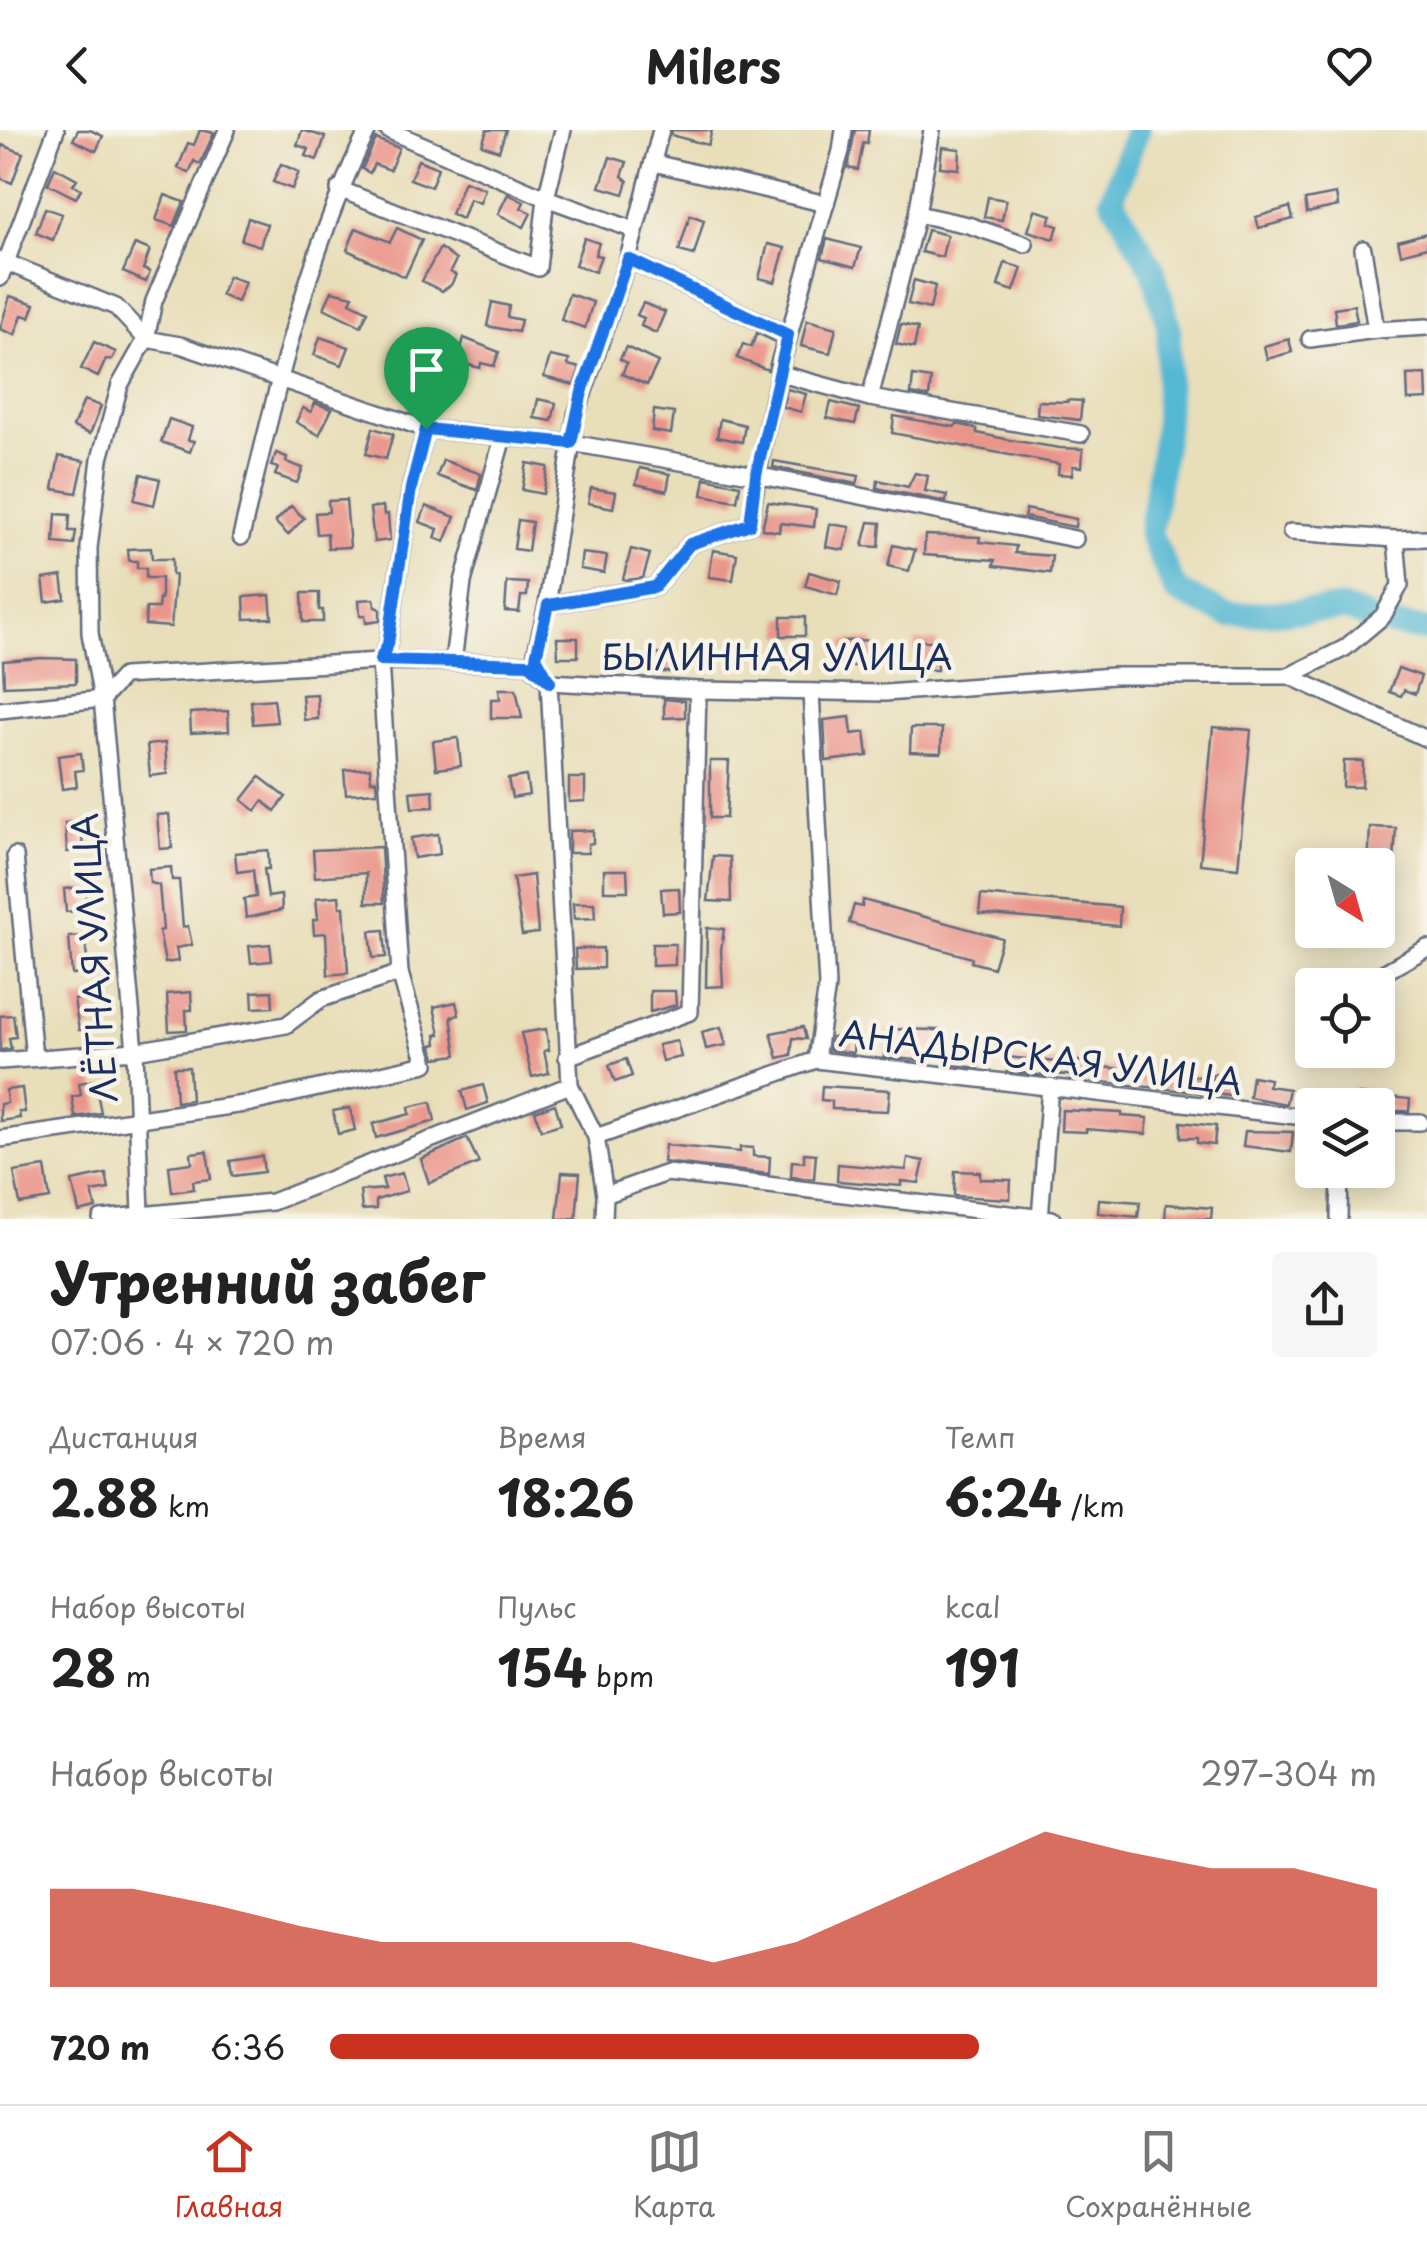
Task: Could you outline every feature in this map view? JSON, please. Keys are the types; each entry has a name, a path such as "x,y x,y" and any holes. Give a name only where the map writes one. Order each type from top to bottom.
{"street":[{"path":"0,278 56,130"},
{"path":"146,339 154,301 226,130"},
{"path":"241,537 279,378 338,189 368,130"},
{"path":"388,130 546,198 634,230"},
{"path":"338,189 538,268 546,198 563,130"},
{"path":"604,1219 605,1195 596,1138 570,1086 550,682 536,657 582,392 628,259 661,130"},
{"path":"548,605 655,587 690,544 750,524 756,475 788,335 844,130"},
{"path":"870,398 917,214 932,130"},
{"path":"654,163 826,204"},
{"path":"917,214 968,225 1025,244"},
{"path":"1362,250 1376,330"},
{"path":"628,259 788,335"},
{"path":"4,261 116,308 146,339 180,344 426,429 571,443 756,475 1075,539"},
{"path":"1310,339 1427,328"},
{"name":"ЛЁТНАЯ УЛИЦА","path":"141,1213 135,1051 102,698 90,633 89,548 100,459 120,385 146,339"},
{"path":"781,374 870,398 1081,434"},
{"path":"0,1138 251,1104 426,1064 400,973 380,660 388,644 411,488 426,429"},
{"path":"453,662 463,582 503,437"},
{"path":"1290,532 1427,538"},
{"path":"1289,676 1345,648 1383,616 1400,585 1396,538"},
{"name":"БЫЛИННАЯ УЛИЦА","path":"0,710 102,698 123,676 380,660 529,664 550,682 698,690 885,693 1113,676 1289,676"},
{"path":"1289,676 1427,740"},
{"path":"567,1057 690,1012 698,690"},
{"path":"812,692 827,986 816,1060"},
{"path":"15,856 34,1058"},
{"path":"1392,968 1427,948"},
{"path":"0,1062 135,1051 286,1025 321,999 400,973"},
{"name":"АНАДЫРСКАЯ УЛИЦА","path":"596,1138 816,1060 1295,1116"},
{"path":"101,1219 272,1202 570,1086"},
{"path":"605,1195 667,1173 1044,1218 1050,1086"},
{"path":"1395,1122 1420,1122"},
{"path":"1338,1219 1339,1188"}],"building":[{"path":"78,130 103,136 96,151 73,140"},
{"path":"200,130 214,133 200,164 194,161 189,173 178,168 188,143 194,145"},
{"path":"302,130 325,137 317,160 306,156 309,149 297,145"},
{"path":"487,130 506,130 499,151 482,145"},
{"path":"672,130 712,130 708,145 671,135"},
{"path":"855,130 869,130 858,170 848,168"},
{"path":"376,139 399,148 390,170 374,164 370,173 362,169"},
{"path":"2,145 23,153 12,183 0,178"},
{"path":"942,147 960,149 959,169 940,167"},
{"path":"610,157 627,162 622,176 628,181 624,194 600,187"},
{"path":"418,160 438,168 431,187 410,179"},
{"path":"281,164 299,172 292,189 273,182"},
{"path":"55,167 77,179 73,185 81,189 76,198 48,184"},
{"path":"464,181 485,189 480,203 469,199 462,219 451,214"},
{"path":"508,194 524,202 521,208 531,213 524,227 498,214"},
{"path":"1336,194 1338,206 1307,213 1305,200"},
{"path":"165,195 184,202 174,226 156,220"},
{"path":"988,197 1006,200 1002,220 984,217"},
{"path":"1290,207 1293,219 1259,228 1256,217"},
{"path":"45,208 62,214 53,240 36,233"},
{"path":"1035,210 1052,215 1049,223 1058,226 1054,239 1028,231"},
{"path":"690,215 704,220 694,255 679,251"},
{"path":"248,218 267,224 260,246 241,240"},
{"path":"356,228 390,242 397,228 422,240 405,277 347,250"},
{"path":"927,230 947,235 942,257 921,252"},
{"path":"1427,233 1427,247 1401,254 1398,241"},
{"path":"584,238 599,243 595,255 601,256 595,272 575,265"},
{"path":"827,239 861,248 855,267 822,258"},
{"path":"135,244 150,250 143,269 150,272 146,282 123,272"},
{"path":"768,244 785,248 775,282 759,278"},
{"path":"440,248 456,260 450,272 456,275 442,291 422,281"},
{"path":"1005,263 1022,268 1014,291 998,286"},
{"path":"228,276 245,282 237,302 221,295"},
{"path":"914,280 935,286 930,309 908,304"},
{"path":"332,291 353,296 350,302 368,311 361,326 324,308"},
{"path":"569,294 593,302 585,328 561,320"},
{"path":"10,296 35,304 30,317 22,315 15,335 0,329"},
{"path":"492,302 509,306 507,317 521,320 518,332 487,326"},
{"path":"643,303 665,312 656,333 641,326 644,318 637,315"},
{"path":"1354,305 1357,321 1336,324 1334,308"},
{"path":"807,320 836,328 830,353 801,346"},
{"path":"901,324 918,328 914,348 896,344"},
{"path":"757,333 776,342 768,370 737,358 743,344 751,347"},
{"path":"320,337 349,347 342,365 314,355"},
{"path":"464,338 499,352 494,366 481,363 480,368 457,362"},
{"path":"1289,339 1292,352 1267,359 1264,346"},
{"path":"94,342 116,352 111,361 106,359 98,377 81,369"},
{"path":"626,347 658,362 647,385 622,374 627,363 620,359"},
{"path":"550,356 569,360 568,365 580,368 574,385 544,377"},
{"path":"1426,374 1427,399 1408,400 1407,375"},
{"path":"913,376 931,379 929,397 911,394"},
{"path":"787,389 806,394 801,412 783,407"},
{"path":"538,399 556,403 552,421 534,418"},
{"path":"84,400 101,406 90,434 73,427"},
{"path":"1038,401 1082,401 1080,420 1037,415"},
{"path":"831,402 859,409 855,424 827,418"},
{"path":"315,403 332,409 319,435 296,422 303,408 311,412"},
{"path":"654,410 674,413 671,434 652,431"},
{"path":"894,416 954,427 957,424 1010,440 1083,449 1082,467 1073,466 1072,475 1058,474 1059,464 892,433"},
{"path":"169,419 192,427 188,440 194,441 190,452 161,442"},
{"path":"720,419 745,425 742,442 717,437"},
{"path":"373,428 393,434 386,459 366,454"},
{"path":"276,453 287,457 286,462 303,468 297,483 275,475 278,468 271,466"},
{"path":"59,456 84,461 77,493 53,489"},
{"path":"443,460 481,474 477,490 437,476"},
{"path":"774,461 859,476 857,484 773,467"},
{"path":"527,463 548,467 543,494 522,490"},
{"path":"640,468 670,474 667,491 636,484"},
{"path":"915,473 928,476 925,491 947,495 946,502 877,488 878,480 908,487"},
{"path":"141,474 160,479 154,505 134,500"},
{"path":"705,478 740,485 737,501 702,495"},
{"path":"591,488 616,492 613,508 588,503"},
{"path":"346,500 350,547 328,548 327,533 317,534 315,513 329,512 328,501"},
{"path":"768,502 816,509 814,527 780,523 779,532 762,529"},
{"path":"291,506 304,518 288,535 275,522"},
{"path":"383,506 384,515 388,514 390,540 374,542 370,508"},
{"path":"426,506 455,517 445,542 435,538 438,529 420,522"},
{"path":"1026,509 1076,519 1075,527 1024,517"},
{"path":"56,514 70,515 69,531 76,531 74,545 54,543"},
{"path":"518,520 532,522 528,551 514,549"},
{"path":"869,522 881,523 879,547 863,546"},
{"path":"830,524 850,527 844,550 826,547"},
{"path":"925,535 980,537 979,542 1016,546 1015,553 1052,556 1050,573 994,566 995,560 924,555"},
{"path":"893,545 915,550 909,571 888,566"},
{"path":"151,548 152,559 172,559 175,575 171,627 145,625 146,608 158,608 161,578 146,578 146,568 137,568 137,561 129,561 128,549"},
{"path":"631,549 650,554 643,578 623,579"},
{"path":"713,550 737,554 733,580 709,577"},
{"path":"582,553 607,556 604,573 580,569"},
{"path":"809,572 841,581 837,595 805,586"},
{"path":"62,576 65,599 46,602 43,579"},
{"path":"507,582 528,583 519,612 505,611"},
{"path":"302,593 319,593 323,622 303,622"},
{"path":"270,595 272,618 245,619 244,597"},
{"path":"374,599 375,607 380,609 380,621 366,623 365,615 360,616 359,600"},
{"path":"781,617 805,617 805,636 781,636"},
{"path":"557,638 578,638 578,657 558,657"},
{"path":"873,640 873,666 844,666 844,641"},
{"path":"915,641 937,641 937,670 915,670"},
{"path":"652,654 671,655 671,672 651,672"},
{"path":"76,659 76,683 4,686 3,661"},
{"path":"1398,668 1421,676 1415,694 1404,690 1401,696 1389,692"},
{"path":"499,689 516,689 522,718 491,718 491,699 500,699"},
{"path":"317,694 318,719 304,720 302,695"},
{"path":"274,699 277,722 253,724 251,701"},
{"path":"664,699 685,701 685,717 664,718"},
{"path":"228,711 229,731 191,733 190,713"},
{"path":"850,717 852,734 865,732 868,756 826,761 824,720"},
{"path":"1213,727 1251,730 1238,868 1200,864"},
{"path":"911,728 942,728 941,753 910,752"},
{"path":"458,738 461,766 436,769 433,741"},
{"path":"165,743 167,774 150,776 147,745"},
{"path":"81,753 83,770 75,771 77,787 62,789 58,756"},
{"path":"710,761 729,761 726,818 710,818"},
{"path":"1344,761 1363,761 1362,787 1343,787"},
{"path":"370,768 377,792 346,794 344,770"},
{"path":"526,776 529,795 512,798 508,779"},
{"path":"260,777 286,797 275,811 263,801 256,811 242,800"},
{"path":"569,778 585,778 585,801 569,802"},
{"path":"433,790 434,807 412,808 410,792"},
{"path":"169,814 172,848 160,849 157,815"},
{"path":"81,822 83,851 67,852 65,823"},
{"path":"1370,827 1396,828 1395,848 1369,848"},
{"path":"593,830 588,853 569,853 569,831"},
{"path":"438,834 440,854 414,858 411,838"},
{"path":"381,847 384,903 366,903 366,873 315,877 313,850"},
{"path":"268,850 269,869 264,869 268,897 281,895 282,910 246,918 244,899 256,897 253,870 237,872 235,853"},
{"path":"713,856 730,857 731,902 708,901"},
{"path":"171,867 172,880 179,880 183,927 188,926 192,945 176,948 178,961 165,963 159,931 163,930 159,885 150,883 149,869"},
{"path":"604,870 627,870 628,891 604,891"},
{"path":"533,875 538,933 522,935 513,878"},
{"path":"85,887 88,910 66,912 64,889"},
{"path":"679,888 680,912 663,913 661,889"},
{"path":"981,895 1120,907 1119,926 979,914"},
{"path":"339,896 340,907 344,907 348,973 328,975 326,933 314,934 313,920 318,919 316,898"},
{"path":"863,900 1002,938 993,968 971,962 972,958 849,923 854,905 862,907"},
{"path":"573,903 594,903 595,918 574,919"},
{"path":"707,928 724,929 723,986 706,987"},
{"path":"384,930 386,957 373,958 370,931"},
{"path":"85,936 88,973 72,975 69,937"},
{"path":"270,944 272,961 251,963 249,946"},
{"path":"652,944 675,944 675,965 652,966"},
{"path":"603,948 603,968 576,969 575,949"},
{"path":"272,991 273,1007 253,1008 252,992"},
{"path":"650,991 675,991 676,1005 650,1012"},
{"path":"191,992 192,1010 186,1010 187,1030 169,1031 167,994"},
{"path":"95,996 97,1010 90,1011 93,1028 79,1030 74,1000"},
{"path":"456,1002 459,1015 451,1017 457,1055 436,1058 432,1045 437,1044 436,1035 440,1034 434,1007"},
{"path":"13,1015 16,1037 9,1038 11,1049 0,1050 0,1016"},
{"path":"721,1027 726,1045 706,1049 702,1032"},
{"path":"803,1027 806,1039 793,1038 791,1055 778,1058 771,1033"},
{"path":"546,1029 549,1050 544,1051 549,1073 532,1077 521,1033"},
{"path":"887,1029 939,1030 936,1057 926,1056 926,1061 884,1057"},
{"path":"831,1037 854,1039 853,1053 829,1050"},
{"path":"677,1041 681,1057 662,1061 658,1045"},
{"path":"954,1051 980,1053 979,1068 952,1065"},
{"path":"1007,1057 1151,1071 1152,1068 1212,1079 1212,1074 1233,1076 1232,1096 1007,1071"},
{"path":"626,1059 632,1076 615,1082 609,1065"},
{"path":"174,1067 189,1067 191,1100 176,1102"},
{"path":"1252,1076 1269,1079 1268,1086 1289,1089 1286,1104 1249,1097"},
{"path":"95,1080 101,1113 75,1117 72,1097 81,1095 79,1083"},
{"path":"483,1085 488,1103 467,1110 462,1091"},
{"path":"822,1086 890,1090 888,1111 832,1109 832,1101 821,1100"},
{"path":"22,1088 25,1112 19,1112 20,1118 0,1121 0,1104 7,1103 6,1090"},
{"path":"1395,1098 1410,1099 1409,1111 1395,1111"},
{"path":"431,1102 435,1121 376,1138 373,1124 410,1114 409,1107"},
{"path":"555,1104 561,1124 541,1130 535,1111"},
{"path":"350,1108 355,1130 338,1134 333,1111"},
{"path":"1062,1110 1148,1118 1146,1134 1061,1131"},
{"path":"1181,1122 1216,1126 1214,1145 1197,1143 1197,1138 1181,1138"},
{"path":"1245,1131 1293,1132 1291,1152 1243,1146"},
{"path":"467,1138 479,1163 429,1183 421,1159"},
{"path":"665,1145 740,1152 740,1147 753,1148 753,1156 770,1157 769,1174 663,1162"},
{"path":"207,1151 211,1179 193,1181 194,1189 172,1192 169,1166 192,1163 191,1153"},
{"path":"804,1153 816,1154 814,1179 791,1177 792,1161 804,1162"},
{"path":"262,1156 264,1172 232,1176 230,1161"},
{"path":"908,1158 924,1161 919,1183 901,1181 901,1186 837,1181 838,1164 906,1170"},
{"path":"45,1167 50,1199 20,1204 14,1172"},
{"path":"955,1171 980,1172 980,1179 1011,1180 1010,1199 954,1196"},
{"path":"562,1172 580,1173 576,1219 557,1219"},
{"path":"402,1173 407,1191 376,1200 376,1209 362,1210 360,1191 385,1189 382,1178"},
{"path":"106,1174 109,1189 92,1192 96,1208 79,1212 72,1181"},
{"path":"1099,1199 1140,1202 1138,1217 1098,1213"},
{"path":"1166,1204 1212,1208 1211,1219 1165,1219"}],"waterway":[{"path":"1137,130 1112,199 1153,270 1169,328 1166,429 1150,534 1176,591 1228,615 1344,609 1365,616"},
{"path":"1392,625 1427,630"}],"route":[{"path":"628,259 788,335 756,475 750,524 690,544 655,587 548,605 536,657 550,682 529,664 380,660 388,644 411,488 426,429 571,443 582,392 628,259"}]}
